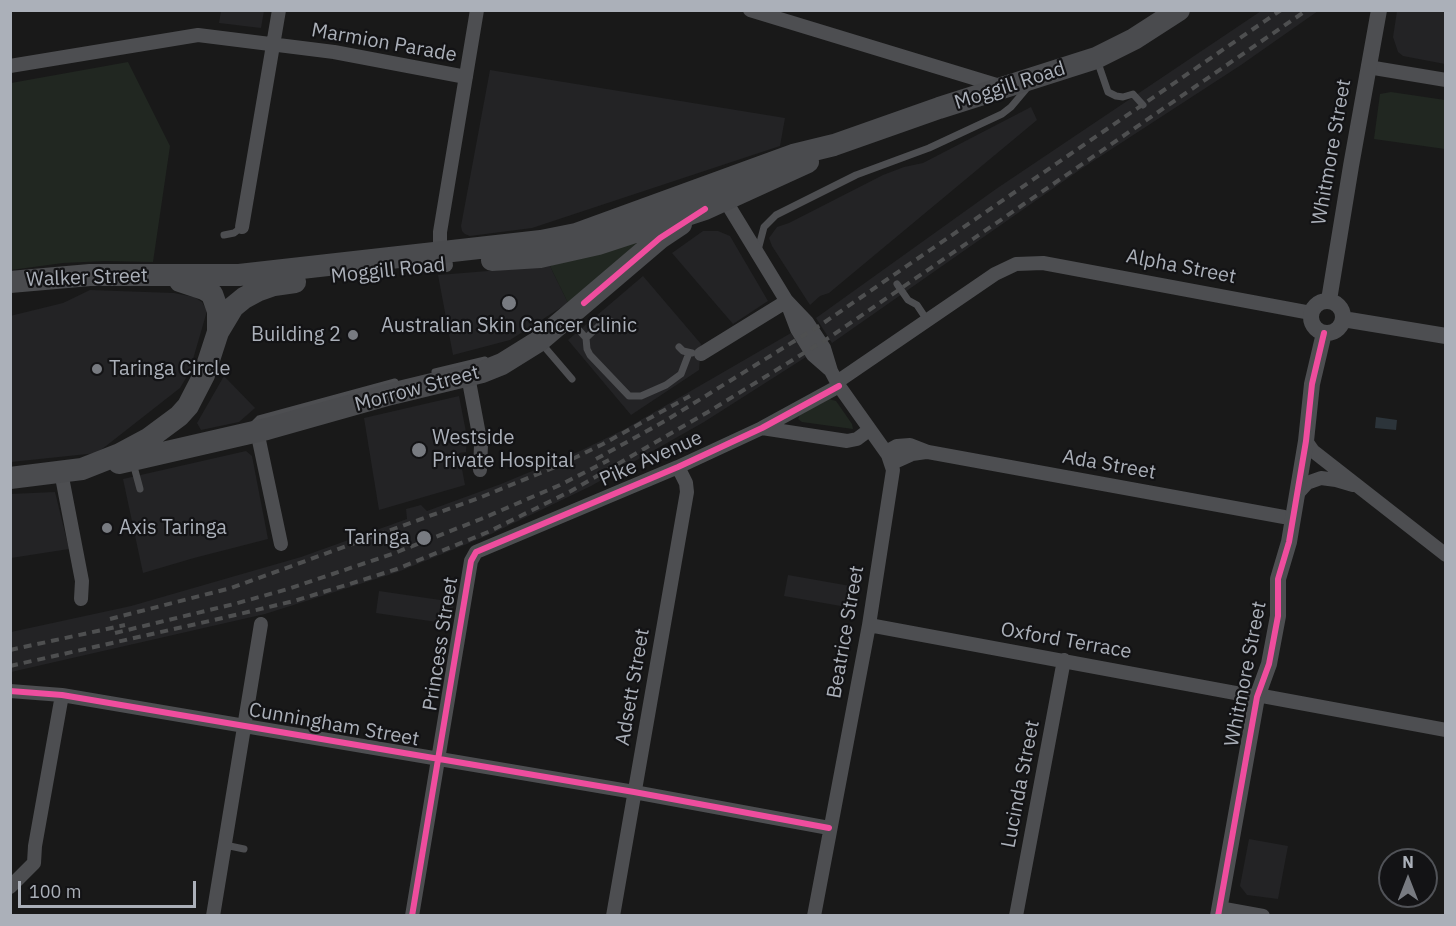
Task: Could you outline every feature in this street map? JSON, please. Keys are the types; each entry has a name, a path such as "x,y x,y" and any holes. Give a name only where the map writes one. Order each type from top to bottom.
{"highway":[{"name":"Moggill Road","path":"164,276 239,274 444,258 552,255 590,246 716,197 793,155 834,146 1004,87 1096,58 1134,39 1179,10"},
{"name":"Morrow Street","path":"72,471 132,460 253,432 391,394 468,376 508,362 539,341 660,238 716,197"},
{"name":"Moggill Road","path":"10,478 72,471 129,450 179,416 198,388 218,332 237,303 251,293 268,287 444,258"},
{"name":"Walker Street","path":"10,282 90,275 164,276"},
{"path":"164,276 200,287 212,294 218,315 218,332"}],"street":[{"path":"242,227 279,10"},
{"path":"444,258 440,231 477,10"},
{"path":"750,10 1004,87"},
{"name":"Whitmore Street","path":"1329,300 1368,67 1380,10"},
{"name":"Marmion Parade","path":"10,66 198,35 334,52 466,77"},
{"path":"1368,67 1446,80"},
{"path":"716,197 787,301 807,322 824,348 836,380 889,458"},
{"name":"Alpha Street","path":"1042,263 1311,313"},
{"name":"Pike Avenue","path":"473,556 476,552 678,467 762,428 995,274 1016,264 1042,263"},
{"path":"1329,300 1341,309 1343,319 1339,328 1324,333 1312,323 1311,313 1316,305 1329,300"},
{"path":"695,354 787,301"},
{"path":"1343,319 1446,336"},
{"name":"Whitmore Street","path":"1288,518 1298,493 1312,384 1324,333"},
{"path":"468,376 481,441 480,466"},
{"name":"Whitmore Street","path":"1219,912 1257,696 1261,647 1270,620 1269,585 1277,567 1288,518 1295,450 1308,417"},
{"path":"762,428 847,441 855,440 869,430"},
{"path":"253,432 281,544"},
{"path":"1306,441 1314,451 1358,487 1444,552"},
{"name":"Ada Street","path":"889,458 928,452 1288,518"},
{"name":"Beatrice Street","path":"814,915 869,625 893,477 889,458"},
{"name":"Adsett Street","path":"613,915 687,492 686,483 678,467"},
{"path":"72,471 82,581 81,598"},
{"path":"1298,493 1307,483 1321,478 1358,487"},
{"name":"Princess Street","path":"412,915 473,556"},
{"path":"213,915 261,624"},
{"name":"Oxford Terrace","path":"869,625 1446,730"},
{"name":"Lucinda Street","path":"1016,915 1064,660"},
{"name":"Cunningham Street","path":"10,691 62,696 244,726 634,792 829,828"},
{"path":"10,887 34,863 35,846 62,696"},
{"path":"1219,912 1263,915"}],"lane":[{"path":"1096,58 1108,92 1123,97 1132,94 1143,105"},
{"path":"757,255 762,230 773,217 856,175 934,146 1002,114 1040,76"},
{"path":"224,235 234,234 242,227"},
{"path":"897,284 908,300 917,305 927,321"},
{"path":"567,317 586,338 590,355 625,394 631,397 656,391 681,374 695,354 682,351 679,347"},
{"path":"586,338 604,322 610,321 619,325"},
{"path":"539,341 572,379"},
{"path":"426,374 485,360 508,362"},
{"path":"253,432 254,422 259,419 405,379"},
{"path":"132,460 140,489"},
{"path":"461,463 480,466"},
{"path":"225,845 243,849"}],"shaded area":[{"path":"221,11 264,11 261,28 219,23"},
{"path":"1261,11 1318,11 1241,65 1081,169 832,343 816,318 996,189"},
{"path":"1397,11 1445,11 1445,64 1403,56 1398,52 1393,37"},
{"path":"128,62 170,146 153,262 63,263 11,270 11,83"},
{"path":"490,70 785,118 780,146 532,228 470,236 462,231 461,226"},
{"path":"1391,92 1445,100 1445,149 1374,139 1380,94"},
{"path":"1031,107 1037,120 829,293 820,296 810,305 772,246 769,238 777,227 883,175 923,163"},
{"path":"653,231 568,303 550,266"},
{"path":"703,231 718,231 730,236 768,301 733,324 672,253"},
{"path":"550,266 568,303 510,340 453,355 438,275"},
{"path":"643,276 701,344 699,370 631,415 568,340"},
{"path":"90,290 174,293 194,297 202,302 207,311 189,373 180,388 97,453 11,462 10,316 63,303"},
{"path":"791,333 806,357 704,422 591,486 489,535 398,572 265,614 11,672 11,632 131,606 301,557 407,519 406,509 421,505 427,511 501,484 580,451 625,429"},
{"path":"224,376 255,408 239,422 201,430 197,423"},
{"name":"Westside Private Hospital","path":"459,396 467,437 466,452 459,453 465,485 379,510 364,418"},
{"path":"829,399 836,401 853,429 802,422 798,419 800,415"},
{"path":"1376,417 1397,420 1396,430 1375,428"},
{"path":"246,451 252,456 268,539 143,573 123,479"},
{"path":"55,492 69,549 11,558 10,494"},
{"path":"788,575 856,587 852,608 784,596"},
{"path":"379,591 454,602 450,624 376,613"},
{"path":"1249,839 1288,846 1278,899 1247,895 1240,886"}],"railway":[{"path":"596,459 665,421 822,324 1281,10"},
{"path":"10,666 294,601 356,582 397,569 488,532 571,491 708,412 830,337 1307,10"},
{"path":"110,619 231,588 479,498 560,465 690,396"},
{"path":"115,633 288,589 392,554 560,485 609,460"},
{"path":"10,650 125,625"}],"cycle path":[{"path":"584,303 660,238 705,209"},
{"path":"1218,916 1257,697 1269,664 1278,616 1278,579 1289,542 1306,441 1312,384 1324,333"},
{"path":"412,916 471,561 476,552 678,467 762,428 839,386"},
{"path":"10,691 62,695 634,792 829,828"}],"place":[{"name":"Australian Skin Cancer Clinic","path":"509,303"},
{"name":"Building 2","path":"353,335"},
{"name":"Taringa Circle","path":"97,369"},
{"name":"Westside Private Hospital","path":"419,450"},
{"name":"Axis Taringa","path":"107,528"},
{"name":"Taringa","path":"424,538"}]}
